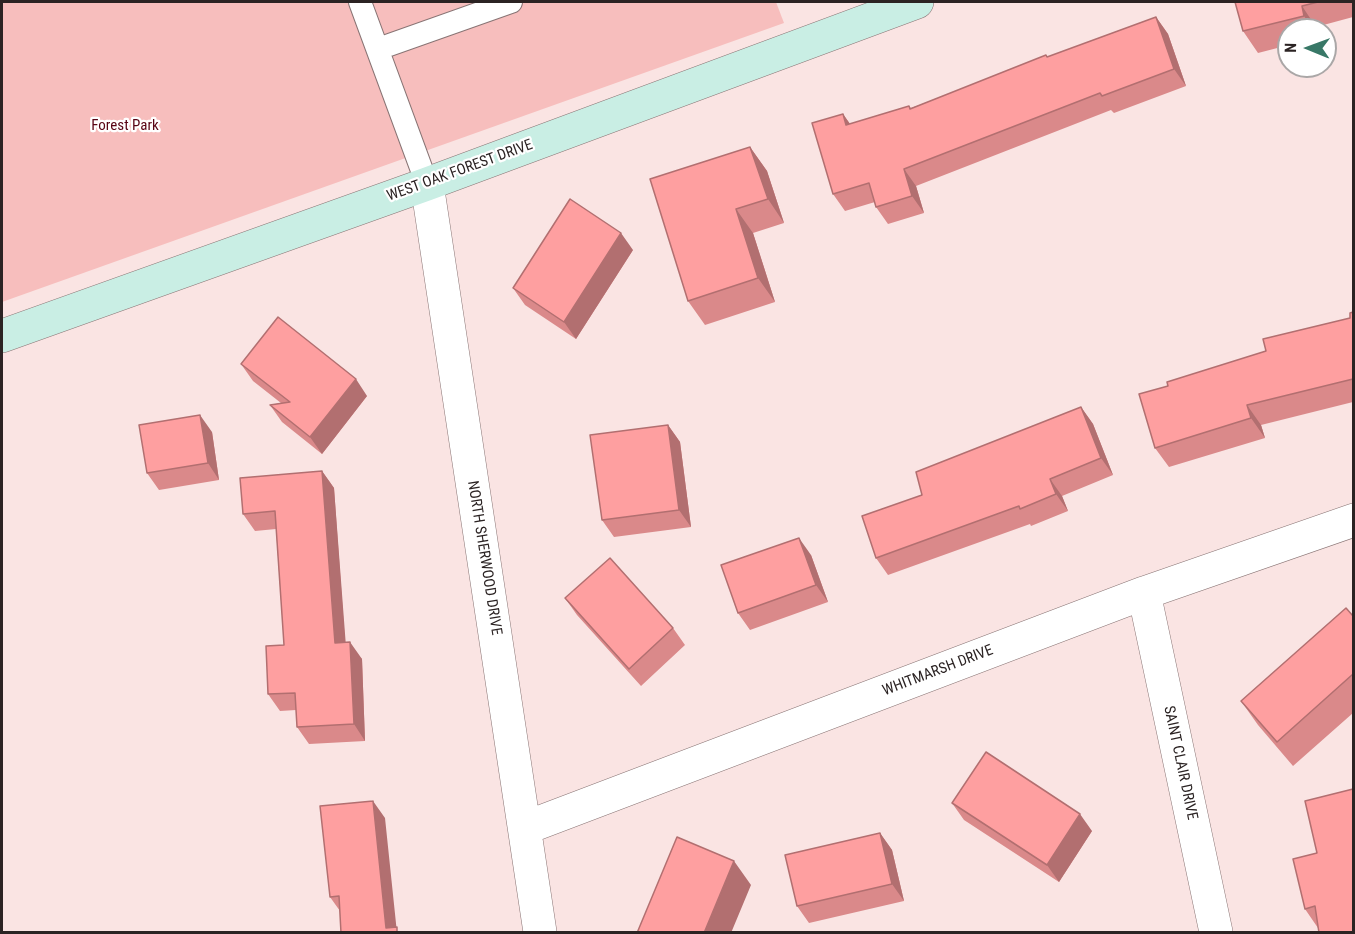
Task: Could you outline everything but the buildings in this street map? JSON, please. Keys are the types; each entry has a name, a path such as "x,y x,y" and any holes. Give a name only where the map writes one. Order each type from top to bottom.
{"main road":[{"name":"WEST OAK FOREST DRIVE","path":"2,336 427,184 917,2"}],"street":[{"name":"NORTH SHERWOOD DRIVE","path":"427,184 540,933"},
{"name":"WHITMARSH DRIVE","path":"525,828 1144,593 1353,520"},
{"name":"SAINT CLAIR DRIVE","path":"1144,593 1216,933"}],"lane":[{"path":"360,2 427,184"},
{"path":"378,49 511,2"}],"green space":[{"name":"Forest Park","path":"2,2 776,2 784,23 2,302"}]}
